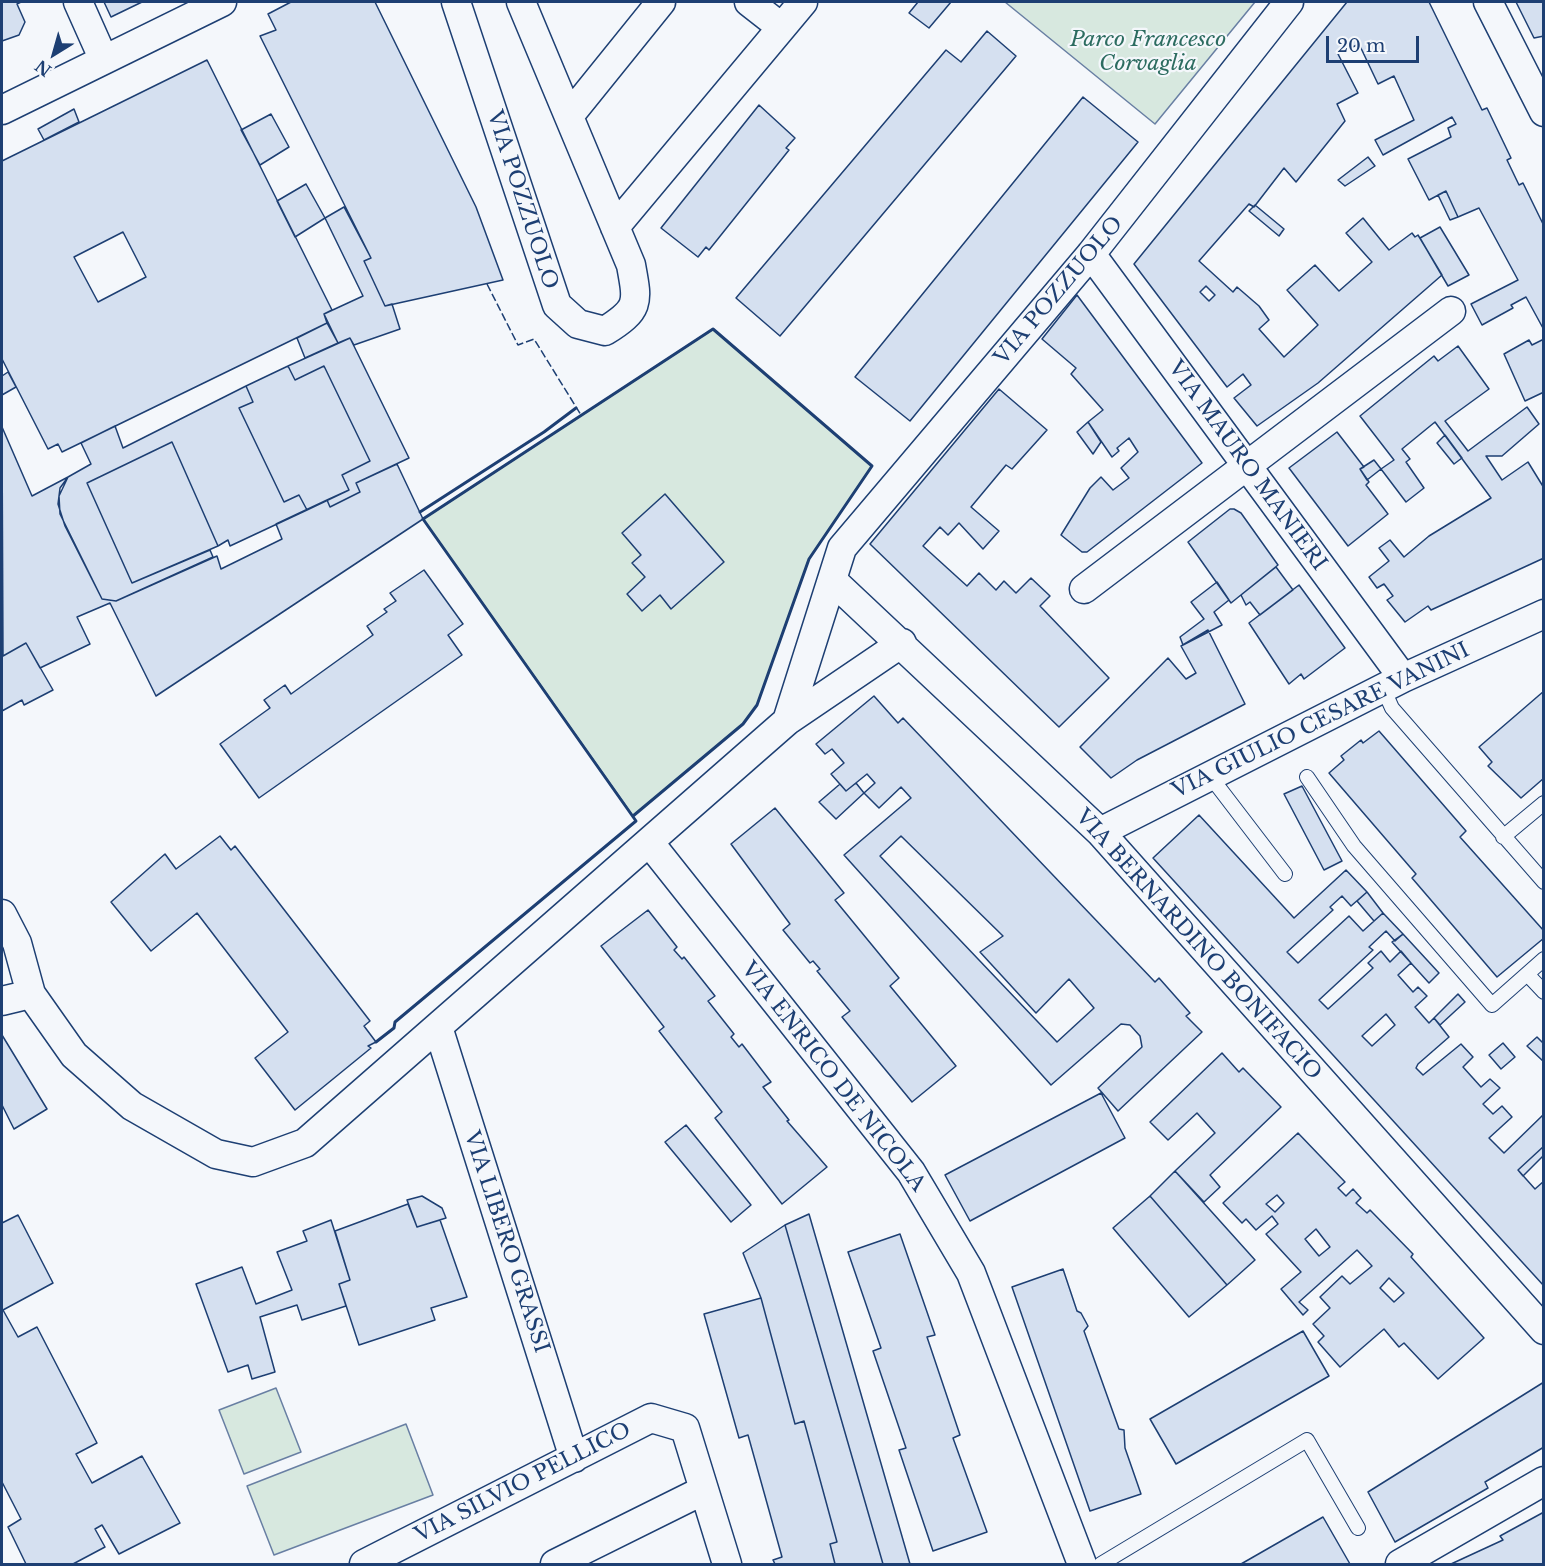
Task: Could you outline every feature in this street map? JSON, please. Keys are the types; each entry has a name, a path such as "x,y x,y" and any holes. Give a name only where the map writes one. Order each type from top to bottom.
{"street":[{"path":"78,2 103,58"},
{"path":"2,110 103,58 222,2"},
{"name":"VIA POZZUOLO","path":"456,2 557,304 578,324 605,331 626,318 637,298 631,265 523,2"},
{"path":"569,116 661,2"},
{"path":"749,2 781,27"},
{"path":"615,227 803,2"},
{"name":"VIA POZZUOLO","path":"787,721 842,548 1091,254 1289,2"},
{"path":"1488,2 1544,112"},
{"name":"VIA MAURO MANIERI","path":"1091,254 1247,465 1393,683"},
{"path":"1084,589 1451,311"},
{"name":"VIA BERNARDINO BONIFACIO","path":"832,580 902,643 1100,832 1544,1330"},
{"name":"VIA GIULIO CESARE VANINI","path":"1100,832 1393,683 1544,614"},
{"path":"2,914 17,942 31,994 74,1055 132,1106 216,1154 253,1162 305,1143 787,721 902,643"},
{"name":"VIA ENRICO DE NICOLA","path":"649,842 911,1172 971,1273 1082,1564"},
{"path":"2,1001 31,994"},
{"name":"VIA LIBERO GRASSI","path":"438,1027 574,1458"},
{"name":"VIA SILVIO PELLICO","path":"380,1561 651,1418 685,1428 704,1490"},
{"path":"1400,1564 1544,1481"},
{"path":"555,1564 704,1490 727,1564"}],"lane":[{"path":"1393,683 1392,708 1544,882"},
{"path":"1210,776 1285,874"},
{"path":"1307,777 1354,846 1492,1005 1544,959"},
{"path":"1503,837 1544,803"},
{"path":"1527,974 1544,992"},
{"path":"1101,1564 1307,1440 1358,1528"}],"green space":[{"name":"Parco Francesco Corvaglia","path":"1005,2 1255,2 1155,124"},
{"path":"713,329 872,466 809,559 757,705 743,724 633,816 423,519"},
{"path":"276,1388 301,1452 244,1474 219,1410"},
{"path":"406,1424 433,1495 274,1555 247,1486"}],"building":[{"path":"2,2 21,2 17,4 25,22 19,35 2,41"},
{"path":"104,2 142,2 111,17"},
{"path":"291,2 375,2 476,207 503,280 385,306 364,261 371,258 260,36 276,30 268,14"},
{"path":"918,2 951,2 929,28 909,13"},
{"path":"1347,2 1429,2 1482,110 1487,108 1511,158 1507,160 1519,185 1523,183 1544,226 1544,330 1526,297 1511,305 1513,308 1482,325 1471,304 1518,280 1479,208 1458,217 1446,191 1429,200 1408,159 1451,137 1448,128 1456,124 1452,117 1383,155 1375,140 1414,120 1394,76 1378,84 1359,44 1338,54 1358,93 1337,104 1345,121 1296,182 1284,168 1254,207 1249,204 1199,261 1233,292 1237,287 1259,306 1269,320 1259,329 1284,357 1318,325 1287,290 1315,265 1339,291 1372,262 1346,233 1363,218 1389,250 1412,233 1415,237 1418,235 1442,275 1318,383 1257,426 1234,398 1251,385 1243,374 1227,387 1134,264","holes":["1206,286 1215,295 1209,301 1200,292"]},
{"path":"1516,2 1544,2 1544,36 1534,38"},
{"path":"987,31 1016,56 780,336 736,298 946,50 961,62"},
{"path":"207,60 332,310 324,314 327,323 62,452 58,444 48,449 2,359 2,161","holes":["123,232 146,277 98,302 74,257"]},
{"path":"1083,97 1138,142 910,421 855,377"},
{"path":"759,105 795,138 786,148 789,150 709,250 706,247 698,257 661,228"},
{"path":"74,109 79,122 44,140 38,129"},
{"path":"271,114 289,147 260,165 241,130"},
{"path":"1368,157 1375,166 1345,186 1338,180"},
{"path":"306,184 325,218 295,237 277,201"},
{"path":"1446,191 1458,217 1450,220 1438,195"},
{"path":"1255,205 1284,229 1279,236 1249,211"},
{"path":"344,207 371,258 364,261 385,306 392,304 400,329 354,345 350,338 338,343 324,314 363,296 325,218"},
{"path":"1440,227 1469,275 1448,286 1420,238"},
{"path":"1077,295 1202,463 1087,552 1082,552 1061,535 1090,488 1101,477 1113,490 1129,478 1121,468 1138,452 1129,438 1117,448 1119,451 1112,457 1088,422 1103,410 1071,374 1076,368 1042,339"},
{"path":"327,323 338,343 305,358 297,338"},
{"path":"350,338 409,458 356,483 360,492 330,507 327,500 349,490 342,475 370,461 324,366 295,380 288,366"},
{"path":"1544,339 1544,392 1525,401 1504,354 1529,340 1532,345"},
{"path":"1458,346 1489,389 1445,421 1468,451 1527,407 1539,424 1502,456 1486,456 1502,480 1528,462 1544,488 1544,558 1431,610 1428,606 1405,622 1387,600 1393,596 1384,584 1377,588 1369,577 1389,561 1379,548 1390,540 1404,557 1429,536 1491,498 1435,422 1402,449 1410,459 1406,462 1424,488 1406,502 1381,469 1394,460 1360,416 1434,356 1438,361"},
{"path":"288,366 295,380 324,366 370,461 342,475 349,490 307,510 299,495 284,502 239,408 253,402 246,386"},
{"path":"8,372 16,387 2,395 2,376"},
{"path":"246,386 253,402 239,408 284,502 299,495 307,510 230,546 228,540 218,546 172,442 87,483 132,583 210,550 213,557 116,601 102,599 65,526 58,504 60,488 68,477 91,464 81,443 115,426 123,448"},
{"path":"999,389 1047,430 1012,469 1006,465 971,507 999,531 983,549 959,523 948,535 940,527 923,546 967,586 979,573 996,590 1004,581 1016,593 1031,578 1050,596 1040,606 1109,678 1059,727 870,544"},
{"path":"1088,422 1101,442 1093,454 1077,432"},
{"path":"2,427 32,496 68,477 59,496 60,514 102,599 116,601 217,556 221,569 282,539 276,524 327,500 330,507 360,492 356,483 397,464 423,519 156,696 110,603 77,617 90,644 40,668 26,643 3,656"},
{"path":"1337,432 1364,467 1360,469 1369,482 1366,485 1388,514 1348,546 1289,468"},
{"path":"1445,435 1462,458 1454,464 1437,443"},
{"path":"172,442 218,546 132,583 87,483"},
{"path":"1374,460 1381,469 1367,480 1360,469"},
{"path":"665,494 724,562 671,609 660,595 642,611 627,594 645,577 632,563 641,555 622,533"},
{"path":"1230,509 1241,513 1278,565 1231,603 1188,542"},
{"path":"1276,567 1293,590 1260,615 1250,602 1246,605 1241,595"},
{"path":"424,570 463,624 448,635 462,655 259,798 220,744 270,708 264,700 285,685 291,694 373,635 367,626 387,612 384,609 396,601 390,593"},
{"path":"1217,582 1229,600 1214,612 1222,625 1183,645 1180,637 1204,619 1191,602"},
{"path":"1299,585 1345,648 1304,679 1301,674 1289,684 1249,623"},
{"path":"1208,630 1245,704 1137,760 1111,778 1080,747 1168,658 1186,679 1196,673 1181,646"},
{"path":"26,643 53,690 24,705 22,700 2,711 2,654 3,656"},
{"path":"1544,691 1544,778 1521,798 1488,766 1492,762 1479,747"},
{"path":"874,696 898,723 903,718 1155,982 1159,978 1190,1013 1186,1016 1202,1032 1118,1111 1098,1088 1142,1047 1140,1036 1130,1025 1121,1024 1051,1085 844,855 911,798 901,787 879,808 864,793 875,783 867,774 846,791 831,774 844,763 832,749 825,754 816,744","holes":["901,836 1003,936 980,952 1036,1013 1069,979 1094,1008 1057,1042 880,856"]},
{"path":"1379,731 1466,831 1460,837 1544,931 1544,938 1497,977 1412,878 1416,874 1329,773 1344,760 1341,756 1361,740 1363,743"},
{"path":"856,783 864,793 836,819 819,802 840,784 846,791"},
{"path":"1302,786 1342,861 1324,870 1284,794"},
{"path":"775,808 844,893 835,900 899,978 890,986 956,1066 912,1102 842,1017 850,1011 817,971 820,969 813,961 810,963 783,930 790,924 731,844"},
{"path":"1199,815 1294,918 1346,870 1367,892 1351,906 1342,896 1330,907 1333,910 1287,952 1298,963 1349,916 1363,931 1383,913 1403,934 1395,941 1386,931 1369,947 1373,950 1319,1000 1328,1009 1373,968 1368,963 1381,951 1390,962 1401,951 1411,963 1398,975 1413,992 1418,987 1427,996 1415,1007 1429,1023 1434,1018 1449,1037 1416,1068 1423,1075 1461,1044 1473,1057 1463,1067 1481,1087 1490,1079 1500,1088 1483,1104 1493,1114 1502,1106 1512,1117 1489,1138 1504,1153 1544,1114 1544,1146 1518,1170 1535,1189 1544,1181 1544,1286 1153,858","holes":["1386,1014 1395,1025 1372,1046 1362,1036"]},
{"path":"220,836 231,850 235,846 370,1021 364,1026 376,1042 368,1046 371,1048 295,1110 255,1058 288,1032 197,913 151,951 111,902 165,854 176,869"},
{"path":"1367,892 1383,913 1374,921 1357,901"},
{"path":"648,910 677,947 674,950 682,959 684,957 715,996 708,1001 734,1034 731,1037 739,1047 742,1044 771,1082 763,1087 789,1120 787,1121 827,1167 782,1204 715,1118 722,1112 659,1031 664,1027 601,946"},
{"path":"1403,934 1439,973 1429,983 1392,942"},
{"path":"1458,994 1465,1002 1440,1025 1434,1018"},
{"path":"2,1035 47,1109 14,1129 2,1105"},
{"path":"1537,1037 1544,1044 1544,1062 1527,1046"},
{"path":"1503,1043 1515,1057 1501,1069 1489,1055"},
{"path":"1222,1053 1239,1072 1243,1068 1281,1107 1210,1175 1220,1187 1204,1202 1175,1171 1215,1133 1197,1113 1168,1140 1150,1122"},
{"path":"1101,1093 1125,1138 970,1221 945,1175"},
{"path":"686,1125 751,1205 731,1222 665,1142"},
{"path":"1298,1133 1345,1182 1338,1188 1346,1196 1353,1189 1361,1198 1356,1203 1367,1213 1370,1210 1413,1254 1411,1257 1484,1338 1438,1379 1404,1343 1399,1347 1384,1329 1340,1367 1318,1342 1324,1336 1313,1324 1330,1308 1320,1297 1342,1276 1350,1284 1372,1266 1357,1250 1299,1302 1308,1310 1303,1315 1281,1289 1301,1272 1266,1234 1278,1224 1272,1216 1256,1230 1246,1219 1242,1223 1223,1203","holes":["1277,1195 1284,1203 1275,1212 1266,1204","1316,1229 1330,1247 1319,1256 1305,1239","1389,1278 1404,1293 1394,1302 1380,1288"]},
{"path":"1544,1146 1544,1155 1523,1176 1518,1170"},
{"path":"1175,1171 1255,1260 1227,1285 1150,1196"},
{"path":"422,1196 442,1208 446,1218 417,1227 407,1200"},
{"path":"1150,1196 1227,1285 1189,1317 1113,1228"},
{"path":"408,1204 417,1227 440,1220 467,1297 431,1308 435,1320 359,1345 339,1284 350,1280 335,1231"},
{"path":"809,1214 910,1564 883,1564 785,1225"},
{"path":"18,1215 53,1283 3,1310 18,1337 37,1327 97,1443 76,1454 92,1483 142,1456 180,1523 119,1554 102,1525 95,1529 105,1547 73,1564 26,1564 8,1527 21,1519 2,1482 2,1223"},
{"path":"331,1220 350,1280 339,1284 346,1306 302,1320 297,1305 260,1317 275,1372 252,1379 248,1365 228,1372 196,1284 242,1267 256,1304 292,1290 277,1252 307,1241 303,1231"},
{"path":"785,1225 883,1564 835,1564 830,1544 837,1542 804,1421 795,1424 761,1298 743,1253"},
{"path":"900,1234 935,1335 927,1337 960,1435 953,1438 987,1532 933,1551 899,1450 906,1448 873,1351 881,1348 848,1252"},
{"path":"1063,1269 1077,1311 1081,1313 1088,1326 1084,1331 1119,1429 1124,1430 1125,1448 1141,1494 1090,1511 1012,1287"},
{"path":"761,1298 795,1424 804,1421 837,1542 830,1544 835,1564 775,1564 773,1560 782,1557 748,1435 739,1438 704,1314"},
{"path":"1303,1331 1329,1376 1176,1464 1150,1419"},
{"path":"1544,1382 1544,1447 1485,1482 1488,1488 1395,1542 1368,1492"},
{"path":"1544,1512 1544,1564 1451,1564 1503,1540 1500,1536"},
{"path":"1323,1517 1350,1564 1241,1564"}],"fence":[{"path":"487,284 518,345 534,339 581,415"}],"wall":[{"path":"376,1042 394,1028 395,1022 636,821 423,519 713,329 872,466 809,559 757,705 743,724 633,816"},
{"path":"420,512 544,432 576,408"}]}
